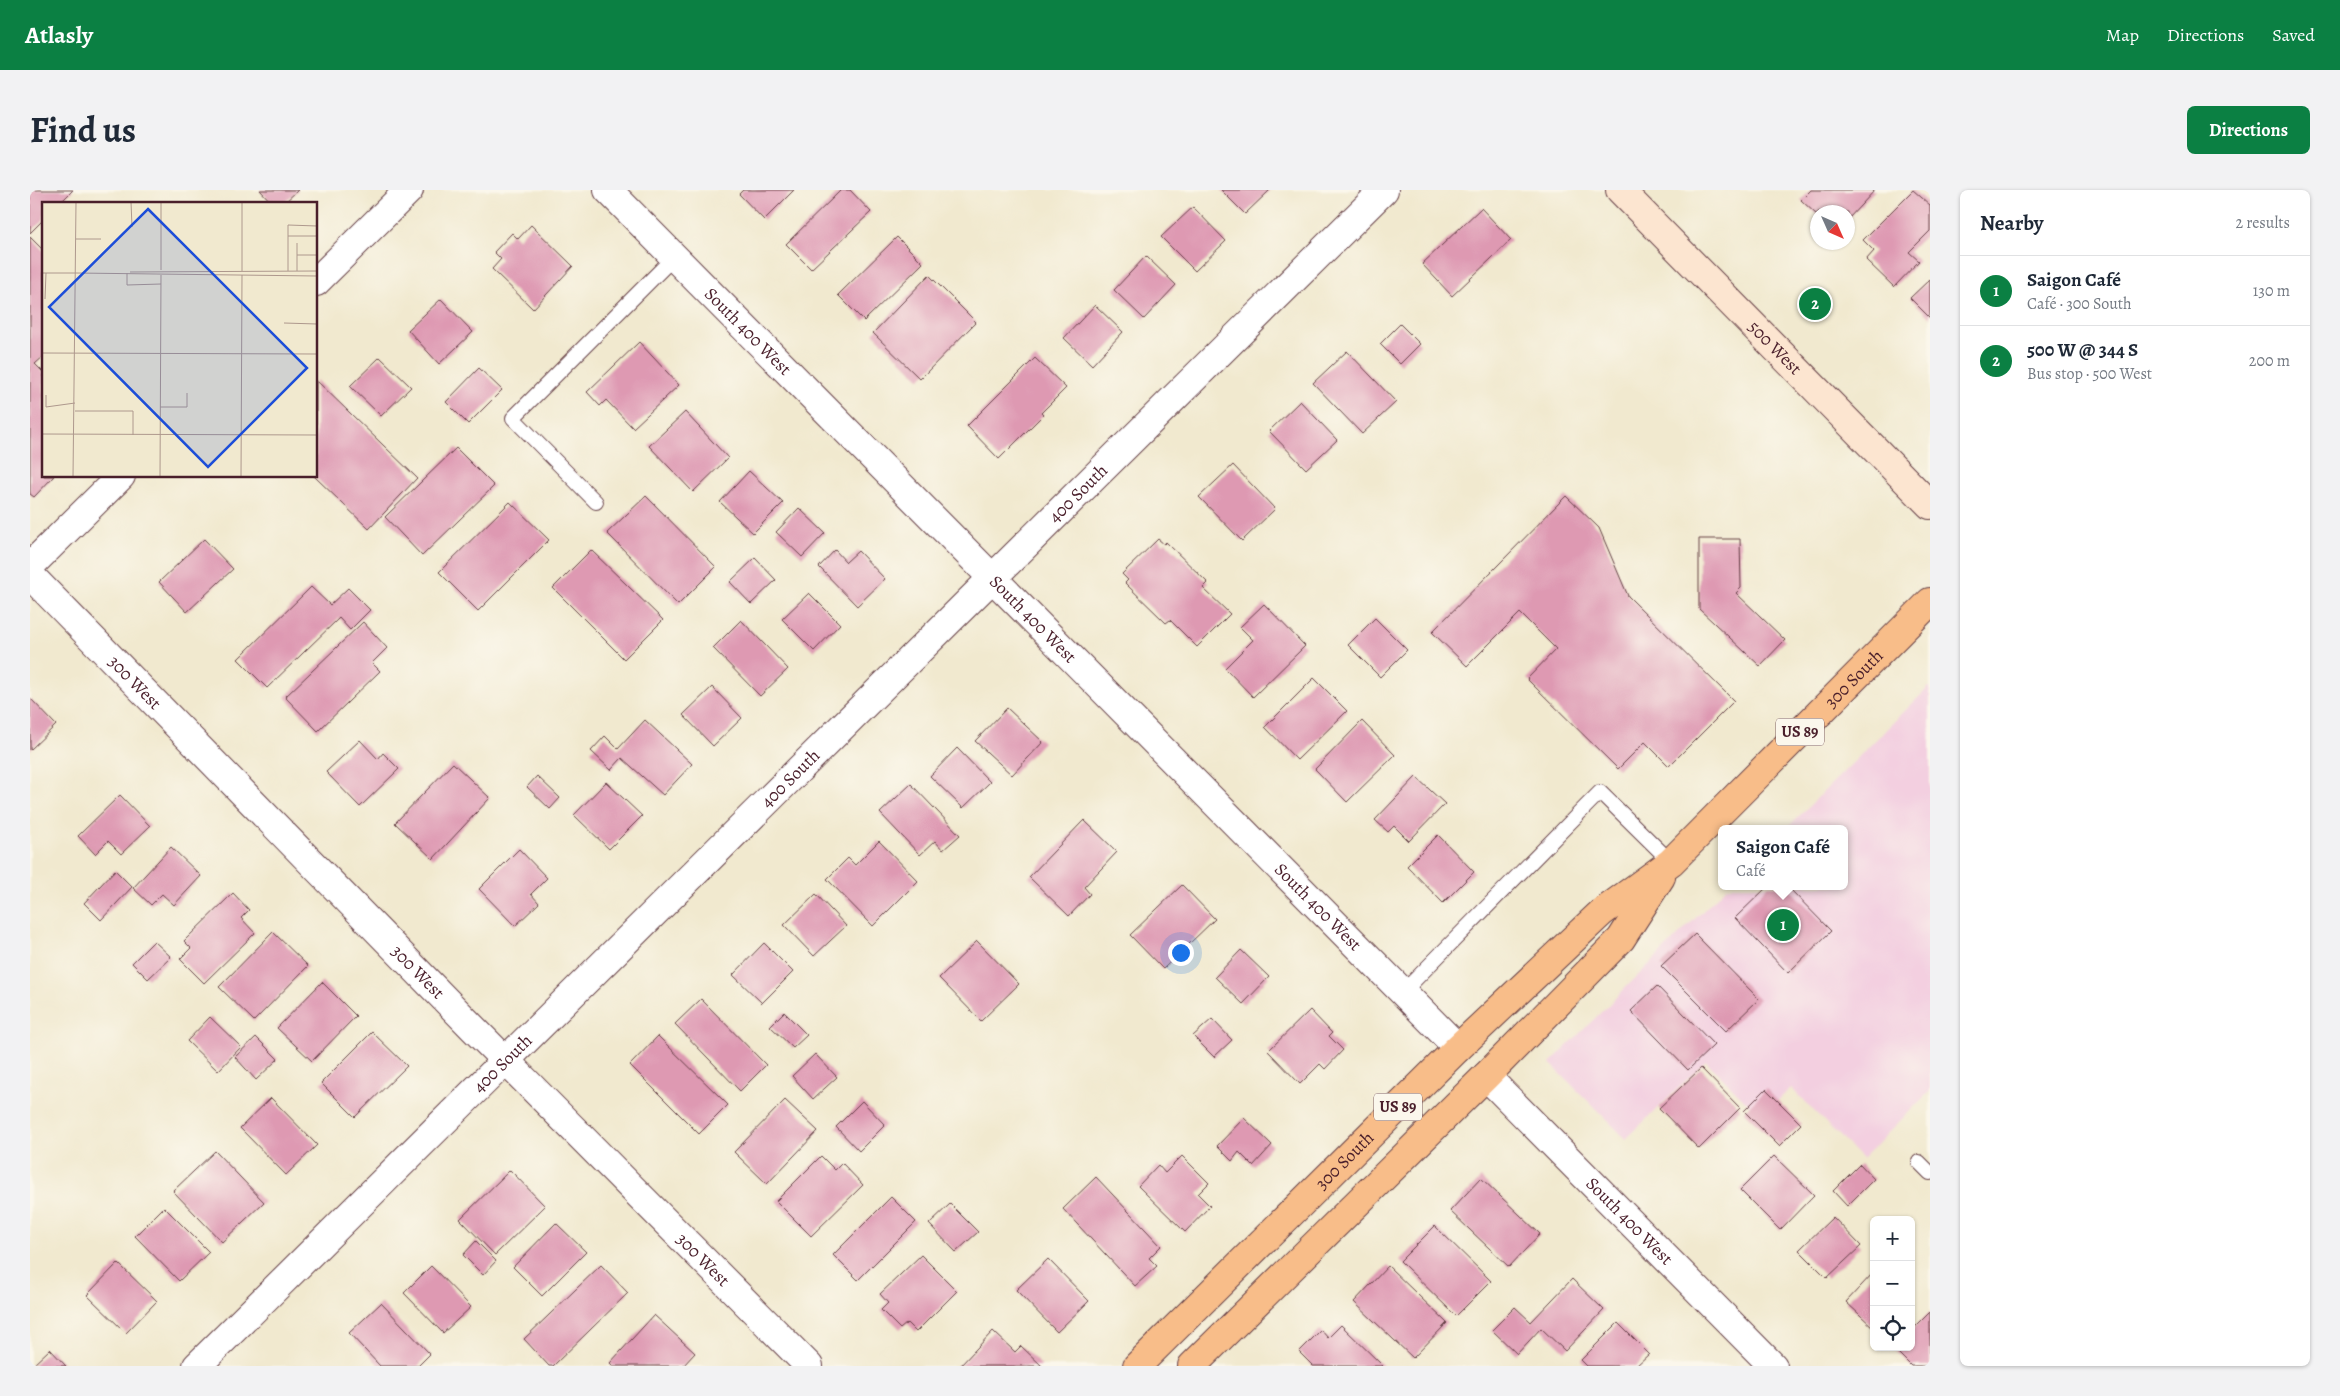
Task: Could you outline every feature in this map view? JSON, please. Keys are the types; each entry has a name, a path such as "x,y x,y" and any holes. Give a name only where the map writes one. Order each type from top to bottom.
{"main road":[{"name":"500 West","path":"1620,190 1930,505"},
{"name":"300 South","path":"1137,1366 1458,1048 1601,913 1671,862 1930,602"},
{"name":"300 South","path":"1192,1366 1486,1076 1622,938 1671,862"}],"street":[{"path":"318,280 409,190"},
{"name":"South 400 West","path":"608,190 1458,1048"},
{"name":"400 South","path":"197,1366 1384,190"},
{"path":"30,566 119,478"},
{"name":"300 West","path":"30,575 505,1061 809,1366"},
{"name":"South 400 West","path":"1486,1076 1773,1366"}],"lane":[{"path":"596,502 513,418 674,257"},
{"path":"1403,992 1600,792 1671,862"},
{"path":"1918,1162 1930,1173"}],"shaded area":[{"path":"1930,686 1930,1091 1862,1159 1791,1088 1761,1117 1706,1061 1626,1139 1550,1063 1724,890 1848,890 1848,825 1790,825"}],"building":[{"path":"30,190 73,190 61,202 42,202 42,221 30,233"},
{"path":"260,190 298,190 285,202 271,202"},
{"path":"743,190 794,190 764,220 739,194"},
{"path":"841,190 850,190 871,212 811,269 786,244"},
{"path":"1221,190 1270,190 1245,214"},
{"path":"1811,190 1875,190 1855,211 1855,205 1810,205 1810,208 1801,200"},
{"path":"1913,190 1930,205 1930,231 1909,252 1919,261 1894,287 1866,260 1874,251 1863,240"},
{"path":"1193,207 1226,241 1195,271 1161,237"},
{"path":"1481,208 1511,240 1452,296 1422,264"},
{"path":"531,225 573,266 533,309 492,269 501,259 494,252 512,233 518,239"},
{"path":"30,237 42,249 42,358 35,364 42,371 42,478 52,478 34,497 30,494"},
{"path":"897,237 923,263 864,321 838,295"},
{"path":"1146,256 1176,285 1144,319 1114,290"},
{"path":"929,275 976,322 920,379 873,333"},
{"path":"1930,279 1930,318 1910,298"},
{"path":"441,299 473,332 439,364 408,330"},
{"path":"1095,305 1123,332 1092,365 1064,338"},
{"path":"1400,324 1420,344 1400,364 1380,344"},
{"path":"639,342 679,385 633,428 606,400 600,406 587,392"},
{"path":"1347,351 1396,402 1362,434 1313,383"},
{"path":"380,357 411,387 381,416 350,386"},
{"path":"1035,358 1066,388 1041,413 1043,415 999,459 967,426"},
{"path":"479,368 502,390 468,424 446,402"},
{"path":"318,382 417,478 369,529 316,478 318,478"},
{"path":"1300,401 1337,440 1306,469 1269,431"},
{"path":"685,412 728,458 693,492 649,446"},
{"path":"456,448 494,486 422,556 385,517"},
{"path":"1233,465 1275,509 1242,541 1199,497"},
{"path":"749,471 783,503 753,533 720,502"},
{"path":"646,496 716,567 678,605 607,533"},
{"path":"1566,496 1599,528 1628,596 1734,701 1669,766 1645,742 1618,769 1527,679 1556,649 1520,613 1467,666 1432,632"},
{"path":"510,502 549,540 478,611 439,572"},
{"path":"799,508 825,533 802,557 776,532"},
{"path":"204,539 233,569 187,612 159,582"},
{"path":"1158,539 1164,544 1166,542 1208,583 1203,588 1230,614 1197,647 1170,620 1166,623 1125,583 1128,580 1122,574"},
{"path":"1699,539 1740,539 1741,588 1736,593 1785,640 1760,666 1699,609"},
{"path":"591,550 663,620 624,659 553,588"},
{"path":"835,550 846,562 858,551 885,579 857,606 819,567"},
{"path":"755,558 776,580 751,604 730,582"},
{"path":"311,587 330,605 348,588 370,610 350,630 339,618 267,688 238,659"},
{"path":"809,593 840,624 814,651 782,619"},
{"path":"1264,604 1305,646 1253,697 1225,668 1253,640 1240,627"},
{"path":"1375,618 1407,650 1380,677 1348,645"},
{"path":"741,620 788,669 760,696 713,648"},
{"path":"363,622 387,648 372,663 380,671 318,731 285,697"},
{"path":"1314,678 1347,711 1297,760 1265,727"},
{"path":"712,687 742,718 713,746 683,715"},
{"path":"30,698 56,725 30,750"},
{"path":"1007,708 1043,742 1012,775 975,741"},
{"path":"645,720 692,764 663,795 622,758 611,770 591,751 605,736 618,749"},
{"path":"1362,721 1395,755 1347,802 1315,769"},
{"path":"360,740 378,759 383,753 399,769 360,807 326,772"},
{"path":"957,748 990,782 963,808 930,776"},
{"path":"453,763 490,798 433,859 395,823"},
{"path":"537,776 560,798 550,809 527,787"},
{"path":"1416,777 1445,804 1409,841 1394,826 1388,832 1375,820"},
{"path":"606,782 642,816 609,849 574,815"},
{"path":"911,784 960,835 943,850 935,841 920,855 880,813"},
{"path":"120,795 150,826 121,854 108,841 95,854 78,836"},
{"path":"1084,820 1117,852 1084,887 1090,894 1069,916 1029,877"},
{"path":"1438,835 1474,872 1443,903 1407,866"},
{"path":"879,841 918,881 873,926 827,879 848,858 855,865"},
{"path":"171,847 201,876 174,905 162,894 151,905 133,888"},
{"path":"519,849 547,878 531,894 539,903 515,926 479,889"},
{"path":"115,870 132,887 101,920 84,903"},
{"path":"1182,885 1215,919 1163,969 1130,935"},
{"path":"1764,890 1791,890 1831,931 1788,973 1735,918"},
{"path":"233,893 249,910 241,918 255,933 204,983 180,959 191,948 184,941"},
{"path":"816,894 846,926 814,956 784,925"},
{"path":"273,932 308,966 254,1021 219,987"},
{"path":"1695,934 1759,999 1726,1031 1661,966"},
{"path":"154,941 171,957 148,979 132,963"},
{"path":"977,941 1019,984 981,1021 939,978"},
{"path":"764,943 793,972 762,1003 733,975"},
{"path":"1241,950 1269,977 1243,1004 1215,977"},
{"path":"322,982 356,1016 312,1061 277,1028"},
{"path":"1657,986 1714,1045 1688,1070 1631,1011"},
{"path":"701,999 766,1065 740,1091 675,1024"},
{"path":"1310,1010 1332,1033 1329,1036 1343,1050 1325,1069 1320,1064 1300,1084 1268,1051"},
{"path":"784,1012 807,1035 793,1048 770,1026"},
{"path":"210,1017 241,1047 218,1071 187,1041"},
{"path":"1212,1019 1232,1040 1214,1057 1193,1036"},
{"path":"372,1032 407,1066 355,1117 321,1083"},
{"path":"658,1036 728,1105 699,1134 630,1065"},
{"path":"256,1037 278,1059 256,1080 235,1057"},
{"path":"815,1054 837,1077 813,1099 792,1076"},
{"path":"1701,1068 1740,1108 1699,1149 1659,1108"},
{"path":"1766,1089 1801,1124 1779,1146 1744,1111"},
{"path":"271,1098 317,1145 286,1175 240,1128"},
{"path":"785,1100 818,1131 767,1184 734,1152"},
{"path":"862,1101 885,1125 859,1151 836,1127"},
{"path":"1244,1118 1272,1145 1253,1166 1239,1152 1232,1161 1217,1146"},
{"path":"215,1151 264,1202 222,1242 173,1191"},
{"path":"821,1156 835,1170 842,1163 863,1185 811,1236 776,1201"},
{"path":"1182,1156 1209,1183 1198,1194 1210,1206 1185,1232 1138,1186 1158,1165 1165,1173"},
{"path":"1774,1156 1814,1195 1780,1230 1740,1190"},
{"path":"1860,1164 1874,1179 1847,1206 1833,1191"},
{"path":"510,1170 545,1206 495,1255 460,1219"},
{"path":"1096,1177 1161,1246 1149,1258 1157,1266 1135,1286 1063,1209"},
{"path":"1481,1178 1540,1234 1509,1267 1450,1211"},
{"path":"891,1197 916,1222 858,1280 833,1255"},
{"path":"950,1204 978,1232 956,1252 929,1224"},
{"path":"164,1207 209,1252 179,1281 135,1236"},
{"path":"1833,1217 1861,1246 1827,1278 1799,1250"},
{"path":"556,1223 586,1252 542,1296 513,1267"},
{"path":"1435,1226 1491,1281 1456,1316 1400,1261"},
{"path":"476,1241 496,1261 483,1275 463,1255"},
{"path":"921,1255 957,1291 916,1332 907,1323 900,1329 881,1310 888,1303 880,1294"},
{"path":"1048,1259 1089,1301 1057,1332 1016,1290"},
{"path":"118,1263 157,1301 126,1333 87,1295"},
{"path":"601,1265 628,1293 553,1366 549,1366 524,1339"},
{"path":"431,1266 471,1307 443,1333 404,1293"},
{"path":"1388,1266 1447,1323 1413,1358 1354,1302"},
{"path":"1870,1276 1870,1324 1846,1302"},
{"path":"1572,1279 1604,1310 1565,1351 1541,1328 1517,1354 1492,1330 1515,1307 1531,1322"},
{"path":"381,1303 430,1354 418,1366 380,1366 349,1333"},
{"path":"1930,1312 1930,1366 1911,1366 1896,1351 1915,1351 1915,1327"},
{"path":"654,1315 695,1353 683,1366 613,1366 610,1363"},
{"path":"1618,1323 1649,1354 1636,1366 1587,1366 1581,1360"},
{"path":"1341,1325 1383,1366 1313,1366 1299,1352 1321,1330 1328,1338"},
{"path":"993,1331 1015,1352 1021,1346 1042,1366 960,1366"},
{"path":"50,1349 66,1366 32,1366"}],"place":[{"name":"500 W @ 344 S","path":"1815,304"},
{"name":"Saigon Café","path":"1783,925"}]}
